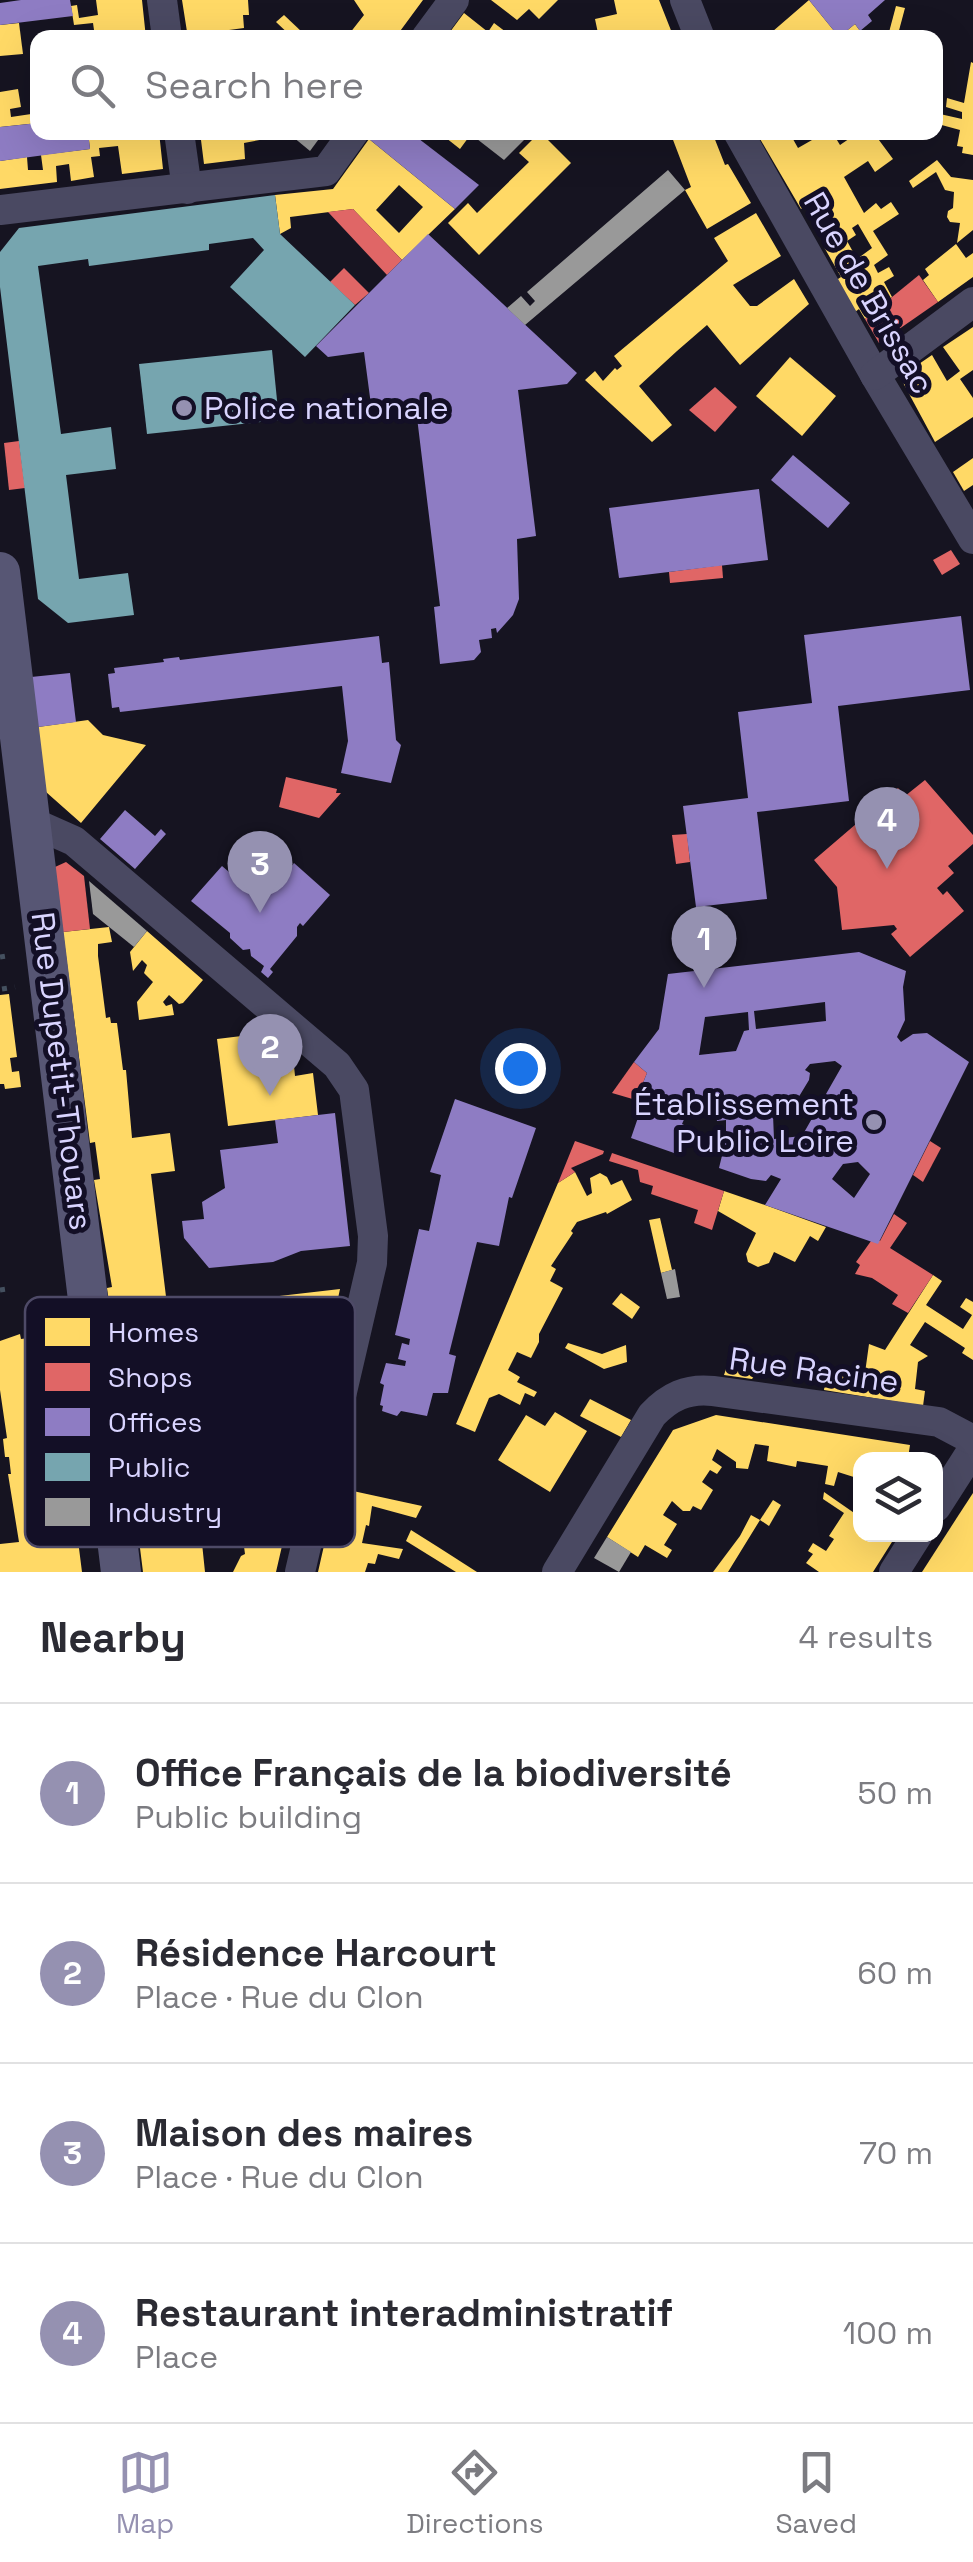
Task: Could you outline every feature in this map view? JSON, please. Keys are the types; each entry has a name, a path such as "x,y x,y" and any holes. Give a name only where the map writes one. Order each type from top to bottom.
{"street":[{"path":"162,0 166,30"},
{"path":"432,30 454,0"},
{"path":"686,0 697,30"},
{"path":"180,140 187,189"},
{"path":"0,210 326,171 348,140"},
{"name":"Rue de Brissac","path":"743,140 973,539"},
{"path":"875,374 973,302"},
{"name":"Rue Dupetit-Thouars","path":"0,572 4,647 90,1297"},
{"path":"29,821 74,841 344,1072 356,1098 372,1255 355,1330"},
{"name":"Rue Racine","path":"557,1572 652,1415 673,1397 686,1392 712,1391 938,1422 973,1440"},
{"path":"943,1496 973,1448"},
{"path":"894,1572 913,1542"},
{"name":"Rue Dupetit-Thouars","path":"119,1547 122,1572"},
{"path":"300,1572 306,1547"}],"path":[{"path":"0,957 12,955"},
{"path":"2,989 16,987"}],"building: Homes":[{"path":"96,0 142,0 145,30 94,30 93,23 74,25 71,6 77,5 79,18 98,15"},
{"path":"182,0 248,0 249,15 243,15 244,28 187,30"},
{"path":"354,0 423,0 401,30 352,30 364,15"},
{"path":"491,0 558,0 539,19 529,9 517,20"},
{"path":"614,0 659,0 671,30 597,30 595,19 617,14"},
{"path":"809,0 833,30 774,30"},
{"path":"896,6 905,8 899,30 890,30"},
{"path":"464,13 485,30 451,30"},
{"path":"284,15 300,30 284,30 276,22"},
{"path":"19,23 23,54 0,56 0,25"},
{"path":"971,62 973,155 962,153 963,147 957,146 960,130 943,125 943,115 962,119 962,112 946,107 947,98 964,103"},
{"path":"18,89 21,107 10,109 11,117 30,114 30,124 0,127 0,92"},
{"path":"89,140 160,140 163,169 122,174 118,146 99,148 100,156 91,157 94,177 71,181 69,164 56,166 57,182 0,189 0,161 27,157 28,170 43,170 41,155 90,149"},
{"path":"201,140 260,140 244,143 245,159 204,164"},
{"path":"370,140 455,209 402,260 353,209 290,217 291,228 280,234 275,195 333,189","holes":["399,185 423,207 399,233 376,210"]},
{"path":"449,140 467,140 460,149"},
{"path":"532,140 548,140 571,163 479,255 448,223 468,203 477,213 529,162 519,153"},
{"path":"673,140 715,140 725,165 728,164 751,203 707,229 685,190 691,187"},
{"path":"761,140 794,140 798,148 812,140 837,140 840,145 847,140 879,140 893,159 875,172 868,161 844,177 864,213 876,203 881,209 891,202 899,214 873,231 888,255 874,265 878,273 889,267 894,276 884,282 892,297 865,319 859,309 855,312 835,281 841,277 824,247 841,235 817,195 801,209","holes":["858,224 872,248 857,259 847,241 856,235 852,228"]},
{"path":"937,160 951,177 973,180 973,230 957,243 960,223 950,222 947,217 953,208 954,192 945,190 936,172 913,188 909,181"},
{"path":"756,213 781,256 733,285 750,306 757,306 794,279 809,304 740,365 707,325 677,351 639,386 672,425 652,442 585,380 595,371 603,381 622,366 614,356 728,261 714,238"},
{"path":"956,244 966,258 973,253 973,277 938,302 923,280 929,275 925,269"},
{"path":"973,327 973,370 960,379 973,398 973,417 935,442 900,377 932,355 947,381 960,371 943,347"},
{"path":"790,357 836,396 802,436 756,396"},
{"path":"973,458 973,485 964,491 953,472"},
{"path":"88,720 103,735 146,745 81,823 46,792 38,727"},
{"path":"109,927 112,942 98,944 98,956 106,1018 117,1023 126,1070 132,1138 170,1133 175,1171 151,1174 166,1297 108,1297 107,1288 112,1287 94,1180 100,1179 95,1142 90,1143 63,932"},
{"path":"147,931 203,980 183,1003 169,995 163,1002 166,1006 172,1004 174,1015 139,1020 137,1002 153,982 144,973 147,965 142,960 133,971 130,952"},
{"path":"9,994 17,1057 10,1058 12,1072 19,1071 21,1087 5,1089 0,1084 0,995"},
{"path":"266,1033 269,1060 293,1056 295,1076 313,1073 318,1115 228,1126 217,1039"},
{"path":"575,1172 587,1196 592,1193 590,1178 600,1173 611,1185 622,1180 632,1200 607,1214 577,1222 551,1266 556,1269 550,1281 563,1288 531,1358 517,1352 508,1370 520,1377 517,1382 537,1392 534,1397 525,1393 520,1405 499,1394 489,1398 475,1432 456,1424 558,1183"},
{"path":"724,1191 826,1227 818,1241 810,1236 795,1262 774,1252 769,1263 758,1267 748,1262 746,1254 756,1233 718,1211"},
{"path":"660,1218 672,1270 661,1273 649,1220"},
{"path":"933,1275 942,1281 926,1305 963,1329 972,1315 960,1307 966,1298 973,1302 973,1360 962,1353 965,1348 925,1322 910,1345 928,1356 918,1362 915,1389 925,1391 923,1406 824,1390 827,1367 865,1373 869,1344 885,1350"},
{"path":"340,1289 338,1297 271,1297"},
{"path":"621,1293 640,1307 632,1319 612,1304"},
{"path":"20,1334 21,1339 25,1338 25,1547 79,1547 82,1572 0,1572 0,1544 19,1542 9,1457 5,1457 3,1439 7,1438 0,1390 0,1341"},
{"path":"568,1343 602,1354 626,1345 627,1362 604,1369 565,1348"},
{"path":"748,1354 763,1364 752,1379 724,1375 728,1363 738,1370"},
{"path":"590,1399 631,1420 621,1437 580,1416"},
{"path":"555,1412 587,1431 550,1492 498,1460 526,1415 545,1426"},
{"path":"716,1415 910,1445 909,1452 853,1452 853,1477 838,1472 834,1486 825,1484 828,1466 797,1461 796,1467 767,1461 769,1446 755,1444 748,1469 736,1468 736,1462 717,1449 712,1460 722,1467 717,1474 710,1470 702,1482 713,1490 701,1510 693,1506 690,1511 683,1511 672,1501 663,1515 677,1524 664,1545 672,1550 667,1558 645,1545 638,1557 607,1537 673,1430"},
{"path":"355,1491 422,1506 416,1518 372,1506 362,1543 403,1549 399,1559 378,1554 375,1564 368,1563 365,1572 318,1572 324,1547 355,1547"},
{"path":"824,1492 853,1512 853,1542 892,1542 873,1572 819,1572 806,1563 813,1554 808,1551 813,1543 826,1551 834,1539 829,1536 844,1513 823,1499"},
{"path":"973,1493 973,1572 922,1572 943,1542"},
{"path":"773,1500 781,1505 769,1526 760,1520"},
{"path":"751,1515 760,1520 728,1572 713,1572 740,1536"},
{"path":"411,1530 477,1572 456,1572 406,1541"},
{"path":"140,1547 202,1547 205,1572 143,1572"},
{"path":"244,1547 282,1547 276,1572 233,1572 245,1554"}],"building: Shops":[{"path":"353,209 402,260 387,275 328,212"},
{"path":"344,268 369,293 355,305 330,282"},
{"path":"919,275 938,302 879,343 865,319"},
{"path":"715,387 737,407 715,432 689,410"},
{"path":"19,441 25,488 9,490 4,443"},
{"path":"951,550 960,564 942,575 933,560"},
{"path":"722,565 723,578 670,583 669,572"},
{"path":"286,777 341,793 319,818 279,807"},
{"path":"925,780 973,835 973,844 948,866 954,873 937,888 943,895 947,891 964,911 910,957 891,934 897,929 894,925 842,930 837,887 814,860 898,788 905,796"},
{"path":"687,834 690,862 676,864 672,835"},
{"path":"66,862 84,876 90,929 63,932 55,867"},
{"path":"634,1062 647,1073 636,1100 612,1093"},
{"path":"575,1141 604,1151 603,1154 571,1168 575,1172 558,1183"},
{"path":"930,1141 941,1148 923,1182 913,1175"},
{"path":"612,1153 724,1191 712,1230 694,1223 698,1210 651,1194 653,1186 640,1182 638,1170 609,1161"},
{"path":"894,1214 907,1223 890,1248 933,1275 908,1313 892,1304 898,1295 872,1278 855,1274 860,1265 856,1262 871,1241 880,1241"}],"building: Offices":[{"path":"70,0 73,16 0,25 0,3"},
{"path":"809,0 885,0 868,15 872,21 861,30 855,24 848,30 833,30"},
{"path":"30,124 30,140 89,140 90,149 0,161 0,127"},
{"path":"370,140 420,140 479,185 455,209"},
{"path":"428,234 577,373 567,384 518,390 536,536 517,539 519,599 513,615 497,633 496,628 491,629 492,638 479,640 481,652 474,660 440,664 434,607 440,606 415,401 371,405 364,352 328,357 316,346"},
{"path":"793,455 850,503 828,528 771,480"},
{"path":"759,489 768,560 619,578 609,508"},
{"path":"961,616 970,690 838,706 849,801 757,812 767,899 696,907 683,806 748,798 738,712 812,703 804,635"},
{"path":"379,636 382,663 389,662 396,740 401,745 391,783 341,773 348,741 342,686 120,712 119,707 112,708 108,674 115,673 114,668 179,657 180,660"},
{"path":"70,673 76,722 38,727 31,677"},
{"path":"125,810 155,836 161,829 166,834 135,869 100,839"},
{"path":"294,863 330,895 303,926 300,923 297,927 297,936 270,969 273,972 268,978 250,949 243,950 230,938 230,933 191,901 222,866 256,895 253,899 264,902"},
{"path":"859,952 906,971 905,1020 897,1037 901,1042 913,1034 927,1033 969,1062 878,1244 765,1205 781,1179 771,1175 766,1181 751,1179 719,1168 726,1120 717,1121 714,1102 689,1108 677,1154 631,1138 643,1103 636,1100 647,1073 634,1062 659,1029 668,974","holes":["825,1002 826,1021 756,1029 754,1011","748,1012 749,1030 744,1031 736,1051 699,1055 705,1017","835,1061 842,1066 802,1136 774,1139 773,1115 789,1113 809,1080 810,1073 805,1070 810,1064","858,1162 870,1174 854,1198 832,1179 843,1164"]},
{"path":"455,1099 536,1128 512,1198 509,1197 499,1246 477,1242 449,1354 456,1356 448,1393 433,1393 427,1416 401,1411 397,1416 382,1411 384,1385 380,1383 386,1363 405,1366 406,1361 398,1359 402,1343 409,1345 410,1339 395,1335 419,1229 429,1231 441,1175 430,1172"},
{"path":"335,1113 350,1246 301,1251 273,1262 209,1268 184,1238 182,1221 204,1219 202,1202 225,1188 220,1150 278,1143 275,1120"}],"building: Public":[{"path":"275,195 280,234 355,305 305,357 230,287 264,250 253,238 209,244 209,250 89,266 88,259 38,266 61,434 111,427 116,469 66,475 79,579 128,573 134,615 68,623 38,599 0,287 0,252 19,228"},
{"path":"272,350 279,420 147,434 139,364"}],"building: Industry":[{"path":"297,140 318,140 310,151"},
{"path":"478,140 524,140 504,160"},
{"path":"668,170 685,190 525,325 507,308 521,296 530,306 535,301 527,292"},
{"path":"89,881 147,931 134,947 93,914"},
{"path":"675,1269 680,1297 667,1299 661,1273"},
{"path":"607,1537 631,1552 619,1572 594,1558"}],"place":[{"name":"Police nationale","path":"184,408"},
{"name":"Restaurant interadministratif","path":"887,869"},
{"name":"Maison des maires","path":"260,913"},
{"name":"Office Français de la biodiversité","path":"704,988"},
{"name":"Résidence Harcourt","path":"270,1096"},
{"name":"Établissement Public Loire","path":"874,1122"}]}
